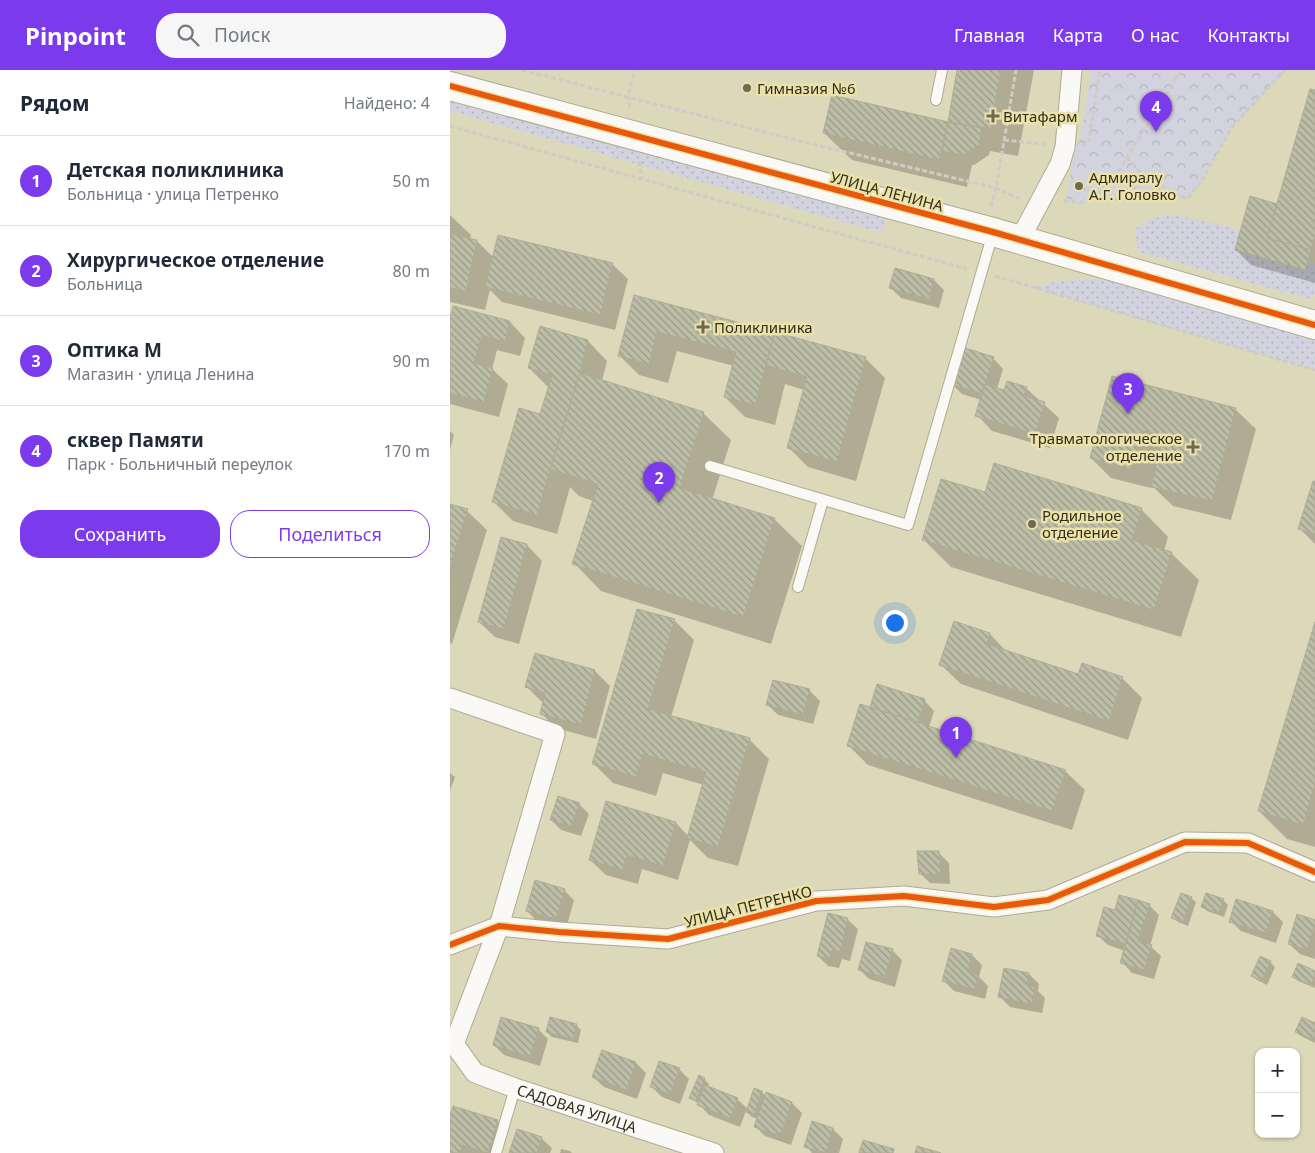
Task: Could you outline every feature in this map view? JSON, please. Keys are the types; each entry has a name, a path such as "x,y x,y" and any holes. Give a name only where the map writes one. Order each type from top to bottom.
{"street":[{"path":"1020,239 1060,164 1065,146 1072,70"},
{"name":"УЛИЦА ЛЕНИНА","path":"450,86 1020,239 1315,325"},
{"path":"450,698 555,734 499,926 450,945"},
{"name":"УЛИЦА ПЕТРЕНКО","path":"499,926 559,932 668,938 816,901 904,896 994,906 1048,900 1185,842 1248,843 1315,872"},
{"name":"САДОВАЯ УЛИЦА","path":"499,926 454,1044 474,1073 714,1153"}],"lane":[{"path":"936,100 942,70"},
{"path":"710,466 908,525 993,232"},
{"path":"798,587 823,500"},
{"path":"496,1153 515,1088"}],"path":[{"path":"522,70 796,140 996,188 1016,70"},
{"path":"628,96 635,70"},
{"path":"1109,187 1181,70"},
{"path":"1127,158 1146,178 1187,199 1201,182 1232,127 1285,70"},
{"path":"450,126 982,272 1315,370"},
{"path":"1004,140 1065,146"}],"green space":[{"path":"1091,70 1285,70 1232,127 1201,182 1187,199 1124,202 1102,199 1081,203 1066,201 1075,149 1081,137"},
{"path":"450,86 890,205 882,233 450,111"},
{"path":"1170,215 1241,230 1235,250 1305,270 1308,262 1315,264 1315,296 1309,299 1139,252 1135,229 1150,219"},
{"path":"1084,279 1120,282 1151,289 1315,339 1315,370 1033,288 1058,281"}],"building":[{"path":"957,70 1001,70 991,129 948,122"},
{"path":"1310,89 1315,90 1315,236 1311,250 1267,238"},
{"path":"832,95 948,122 939,160 823,133"},
{"path":"948,122 982,128 979,145 963,155 942,151"},
{"path":"1250,196 1277,204 1267,238 1311,250 1305,270 1235,250"},
{"path":"450,234 477,240 466,291 450,288"},
{"path":"498,235 613,263 600,315 485,287"},
{"path":"895,268 934,279 929,299 889,288"},
{"path":"634,295 775,332 755,405 724,397 736,352 657,332 649,364 618,356"},
{"path":"453,306 510,321 505,342 482,335 474,363 493,368 484,402 450,393 450,318"},
{"path":"540,326 588,340 580,373 537,515 492,502 519,408 540,414 552,375 528,368"},
{"path":"775,332 866,357 837,462 787,448 807,377 765,365"},
{"path":"962,347 994,357 982,394 950,384"},
{"path":"580,373 704,412 680,488 775,518 743,617 572,564 598,484 550,469"},
{"name":"Травматологическое отделение","path":"1112,376 1236,408 1212,501 1151,487 1163,436 1141,430 1131,469 1090,458"},
{"path":"1007,381 1027,387 1024,396 1045,402 1035,434 975,416 985,384 1004,390"},
{"name":"Родильное отделение","path":"994,463 1142,508 1132,540 1172,552 1154,610 922,540 941,479 985,492"},
{"path":"1313,481 1315,481 1315,534 1298,529"},
{"path":"450,504 468,509 450,568"},
{"path":"501,537 527,544 504,629 478,622"},
{"path":"637,609 675,619 648,709 750,738 718,847 687,838 706,772 643,754 636,777 592,764"},
{"path":"954,621 990,633 987,644 1078,674 1082,663 1123,677 1109,721 939,665"},
{"path":"1315,622 1315,784 1303,825 1258,811"},
{"path":"535,653 595,670 581,725 540,714 545,693 525,687"},
{"path":"773,680 810,689 803,715 766,705"},
{"path":"877,684 925,699 918,722 870,707"},
{"path":"860,704 1066,770 1052,811 847,746"},
{"path":"558,796 580,803 571,826 550,820"},
{"path":"606,801 676,822 663,866 627,855 623,870 589,860"},
{"path":"917,851 939,851 941,875 919,874"},
{"path":"535,880 565,889 556,919 526,911"},
{"path":"1181,893 1192,897 1183,922 1171,918"},
{"path":"1206,893 1224,899 1219,913 1201,907"},
{"path":"1119,895 1138,900 1126,944 1096,936 1104,907 1115,910"},
{"path":"1236,899 1273,911 1266,933 1229,922"},
{"path":"1138,900 1150,904 1138,941 1152,945 1144,970 1120,963"},
{"path":"828,913 848,918 840,952 832,950 829,959 817,956"},
{"path":"1297,914 1315,920 1307,950 1288,944"},
{"path":"866,942 893,949 885,977 858,970"},
{"path":"951,948 972,954 968,972 978,975 975,989 942,981"},
{"path":"1260,956 1271,961 1262,981 1251,976"},
{"path":"1298,963 1315,971 1315,977 1311,985 1292,977"},
{"path":"1004,968 1029,973 1027,985 1035,987 1032,1004 998,997"},
{"path":"501,1017 539,1028 530,1057 493,1045"},
{"path":"550,1017 577,1024 573,1039 546,1032"},
{"path":"1302,1017 1315,1023 1314,1040 1295,1032"},
{"path":"602,1050 636,1062 627,1090 592,1077"},
{"path":"659,1061 680,1068 670,1094 650,1087"},
{"path":"699,1075 705,1078 696,1101 689,1098"},
{"path":"705,1085 738,1098 730,1118 697,1105"},
{"path":"754,1088 762,1091 754,1115 746,1112"},
{"path":"766,1092 792,1102 780,1136 754,1127"},
{"path":"453,1106 498,1120 488,1153 462,1145 460,1153 450,1153 450,1115"},
{"path":"812,1121 833,1128 826,1153 804,1147"},
{"path":"517,1129 542,1137 537,1153 509,1153"},
{"path":"863,1140 894,1149 893,1153 859,1153"},
{"path":"917,1146 941,1153 915,1153"}],"cycle path":[{"path":"450,86 993,232 1315,325"},
{"path":"450,945 499,926 668,939 816,901 904,896 994,907 1048,900 1185,842 1248,843 1315,872"}],"place":[{"name":"Гимназия №6","path":"747,88"},
{"name":"Витафарм","path":"993,116"},
{"name":"сквер Памяти","path":"1156,132"},
{"name":"Адмиралу А.Г. Головко","path":"1079,186"},
{"name":"Поликлиника","path":"703,327"},
{"name":"Оптика М","path":"1128,414"},
{"name":"Травматологическое отделение","path":"1193,447"},
{"name":"Хирургическое отделение","path":"659,503"},
{"name":"Родильное отделение","path":"1032,524"},
{"name":"Детская поликлиника","path":"956,758"}]}
